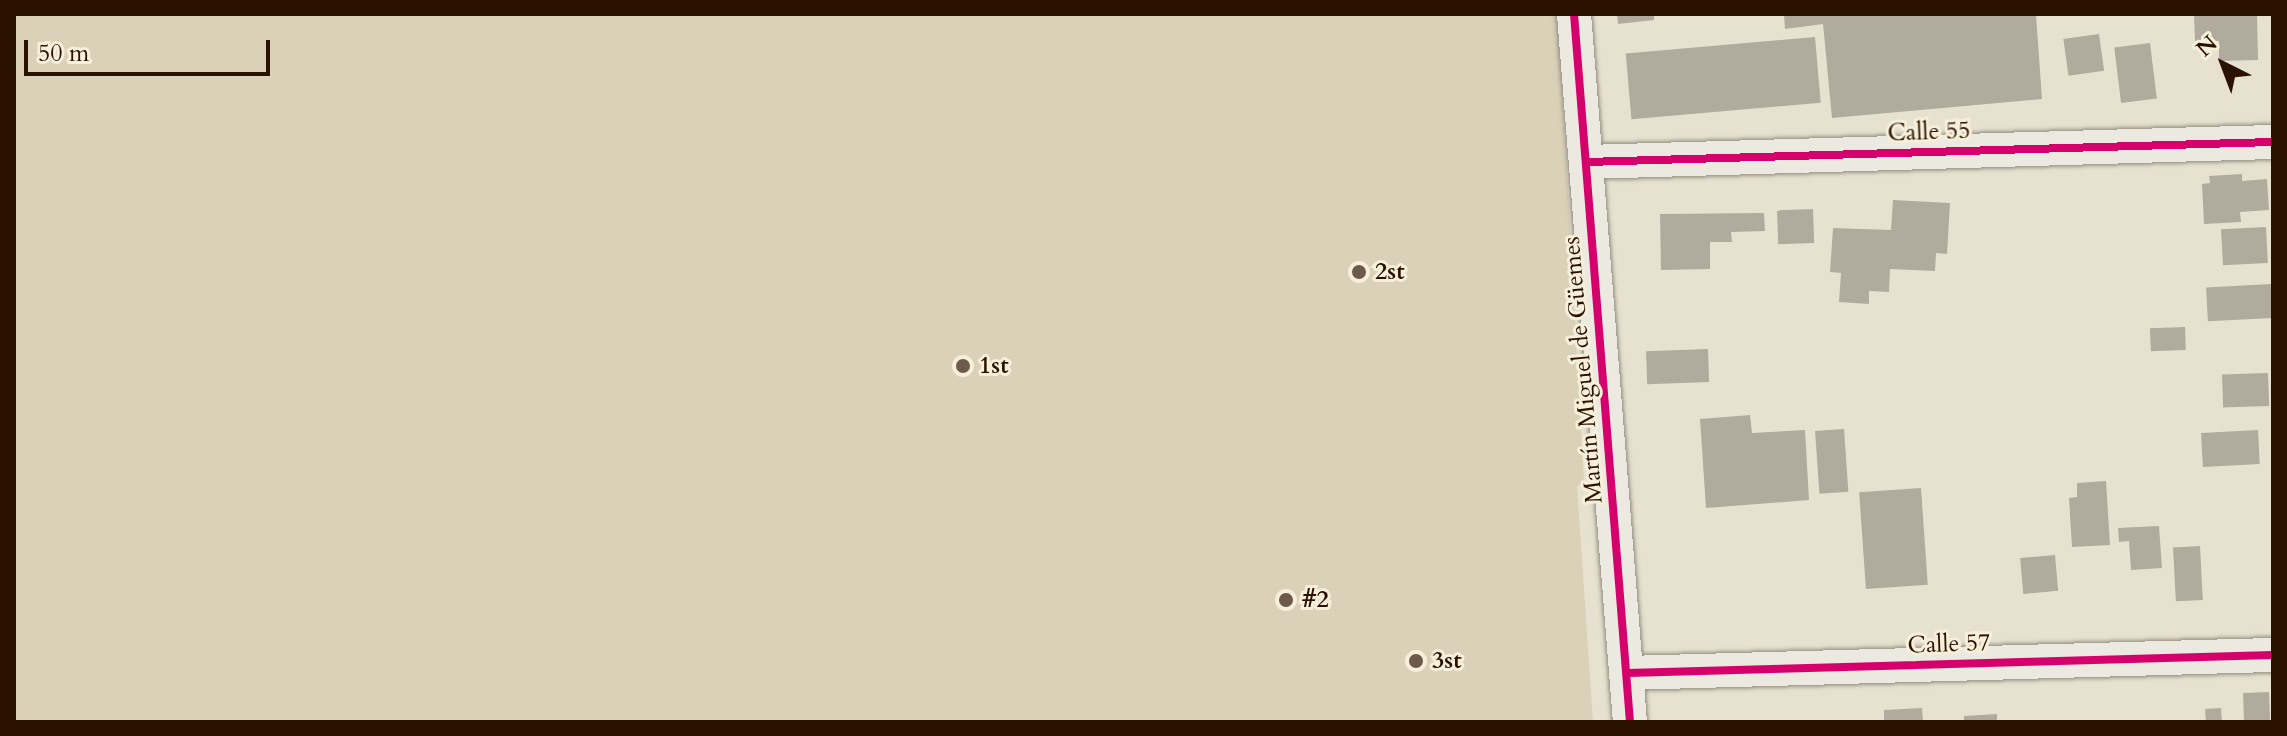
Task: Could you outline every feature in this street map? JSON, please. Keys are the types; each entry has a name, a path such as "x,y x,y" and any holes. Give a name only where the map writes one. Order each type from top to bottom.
{"street":[{"name":"Martín Miguel de Güemes","path":"1574,14 1630,722"},
{"name":"Calle 55","path":"1586,162 2273,142"},
{"name":"Calle 57","path":"1627,673 2273,655"}],"shaded area":[{"path":"14,14 1558,14 1584,482 1577,486 1593,722 14,722"}],"building":[{"path":"1617,14 1654,14 1654,20 1618,24"},
{"path":"1784,14 2036,14 2042,99 1832,118 1823,24 1785,29"},
{"path":"2194,14 2257,14 2258,60 2219,61 2219,41 2195,41"},
{"path":"2099,34 2104,71 2068,76 2063,39"},
{"path":"1815,37 1821,103 1631,119 1626,54"},
{"path":"2150,43 2157,99 2121,103 2114,47"},
{"path":"2242,174 2242,181 2267,179 2269,210 2240,212 2241,222 2204,224 2202,184 2210,183 2209,176"},
{"path":"1893,200 1950,203 1947,254 1936,253 1935,271 1890,269 1889,292 1869,291 1869,304 1839,302 1841,273 1830,272 1833,228 1891,230"},
{"path":"1813,209 1814,243 1778,244 1777,210"},
{"path":"1764,213 1765,231 1731,232 1732,242 1710,242 1710,269 1661,270 1660,214"},
{"path":"2266,227 2268,263 2223,265 2221,229"},
{"path":"2271,284 2273,318 2208,321 2206,287"},
{"path":"2185,327 2186,350 2151,351 2150,328"},
{"path":"1708,349 1709,382 1647,384 1646,351"},
{"path":"2268,373 2269,406 2223,408 2222,375"},
{"path":"1750,415 1752,433 1805,430 1809,500 1706,508 1700,419"},
{"path":"1844,429 1848,492 1819,494 1815,431"},
{"path":"2258,430 2260,464 2203,467 2201,433"},
{"path":"2106,481 2110,545 2072,547 2069,498 2077,497 2077,483"},
{"path":"1921,488 1928,585 1866,589 1859,492"},
{"path":"2159,526 2162,568 2131,570 2129,541 2119,542 2118,528"},
{"path":"2200,546 2203,600 2176,601 2173,547"},
{"path":"2055,555 2058,591 2023,594 2020,558"},
{"path":"2269,692 2270,722 2244,722 2243,693"},
{"path":"1922,708 1923,722 1884,722 1884,710"},
{"path":"2221,708 2222,722 2206,722 2205,709"},
{"path":"1997,714 1997,722 1964,722 1964,716"}],"cycle path":[{"path":"1574,14 1630,722"},
{"path":"1586,162 2273,142"},
{"path":"1627,673 2273,655"}],"place":[{"name":"2st","path":"1359,272"},
{"name":"1st","path":"963,366"},
{"name":"#2","path":"1286,600"},
{"name":"3st","path":"1416,661"}]}
